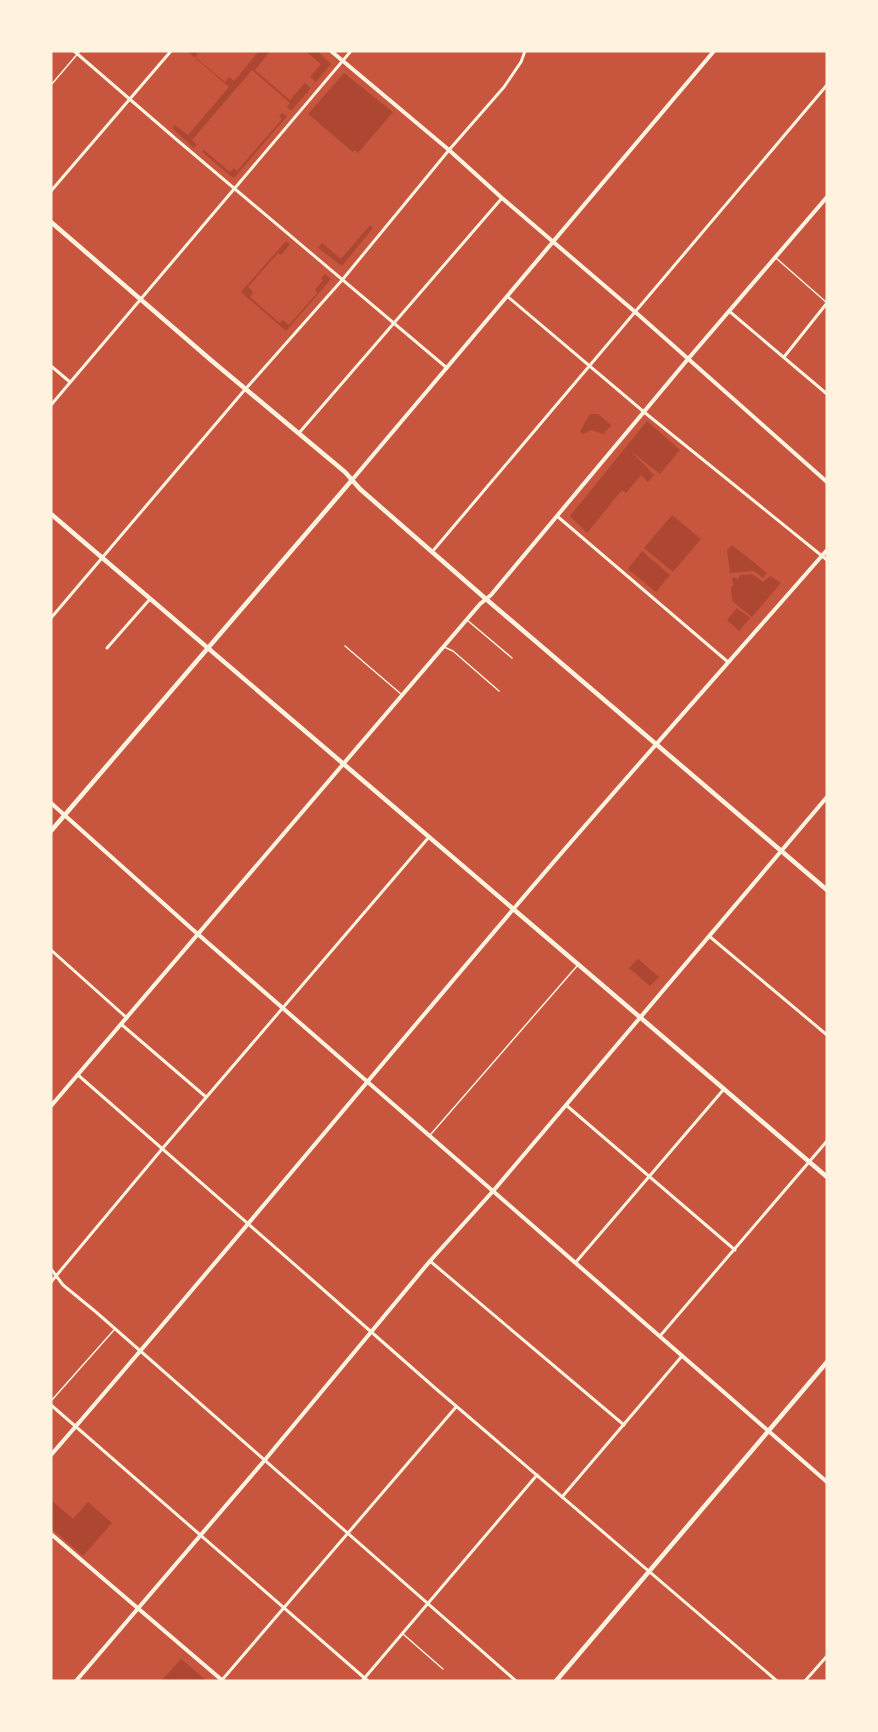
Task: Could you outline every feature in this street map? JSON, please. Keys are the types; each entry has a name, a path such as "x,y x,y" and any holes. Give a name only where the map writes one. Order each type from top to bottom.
{"main road":[{"path":"51,222 345,472 360,489 486,599 827,890"},
{"path":"51,831 352,480"},
{"path":"51,514 827,1177"},
{"path":"556,1681 827,1362"}],"street":[{"path":"51,191 171,51"},
{"path":"331,51 449,150 827,482"},
{"path":"51,405 351,51"},
{"path":"51,618 246,388 343,279 505,86 521,62 525,51"},
{"path":"352,480 714,51"},
{"path":"77,52 447,368"},
{"path":"432,552 827,85"},
{"path":"51,1106 827,197"},
{"path":"299,433 502,198"},
{"path":"507,296 644,412 827,560"},
{"path":"784,357 827,303"},
{"path":"729,311 827,394"},
{"path":"51,366 71,382"},
{"path":"557,516 728,662"},
{"path":"51,1455 249,1224 513,909 827,550"},
{"path":"107,648 150,599"},
{"path":"76,1681 827,797"},
{"path":"51,803 827,1482"},
{"path":"51,1282 429,837"},
{"path":"709,936 827,1035"},
{"path":"51,950 127,1018"},
{"path":"121,1024 207,1098"},
{"path":"78,1075 456,1407 777,1681"},
{"path":"576,1262 724,1089"},
{"path":"566,1105 735,1250"},
{"path":"660,1336 827,1141"},
{"path":"430,1262 624,1425"},
{"path":"51,1269 63,1285 516,1681"},
{"path":"562,1497 682,1356"},
{"path":"51,1403 365,1680 537,1475"},
{"path":"51,1533 222,1680 456,1407"},
{"path":"805,1681 827,1656"}],"lane":[{"path":"51,85 77,52"},
{"path":"776,257 827,303"},
{"path":"467,620 512,658"},
{"path":"345,646 402,695"},
{"path":"444,647 453,651 499,691"},
{"path":"430,1135 578,965"},
{"path":"51,1403 115,1329"},
{"path":"402,1634 443,1669"}],"shaded area":[{"path":"187,51 199,51 195,57 225,82 229,77 234,81 259,51 270,51 255,70 290,100 305,83 311,88 291,111 287,107 290,103 252,70 192,140 197,145 194,148 173,127 175,125 188,135 229,87"},
{"path":"305,51 317,51 331,64 316,82 310,77 321,64"},
{"path":"344,73 393,112 358,153 355,150 353,152 308,114"},
{"path":"282,113 287,116 235,177 232,177 202,152 204,150 230,172 234,168 237,171 282,119 279,116"},
{"path":"370,225 373,228 342,266 318,248 322,243 341,259"},
{"path":"286,241 290,244 281,255 278,253 248,287 253,292 250,297 280,323 283,320 289,325 317,293 315,290 325,274 331,279 286,331 241,292"},
{"path":"590,414 598,414 611,425 604,434 591,430 583,434 580,431"},
{"path":"647,421 680,450 660,474 632,452 654,475 648,482 641,475 626,493 622,490 587,533 570,516"},
{"path":"672,515 701,539 673,572 644,548"},
{"path":"732,545 767,573 763,578 754,571 730,573 727,550"},
{"path":"642,551 670,575 656,592 628,569"},
{"path":"752,574 763,582 770,576 781,583 752,617 732,601 731,587 734,584 733,577 738,579 740,575"},
{"path":"737,608 750,618 739,631 727,620"},
{"path":"638,959 659,977 650,986 629,968"},
{"path":"51,1500 73,1519 88,1502 112,1523 83,1556 51,1528"},
{"path":"181,1659 207,1681 161,1681"}]}
